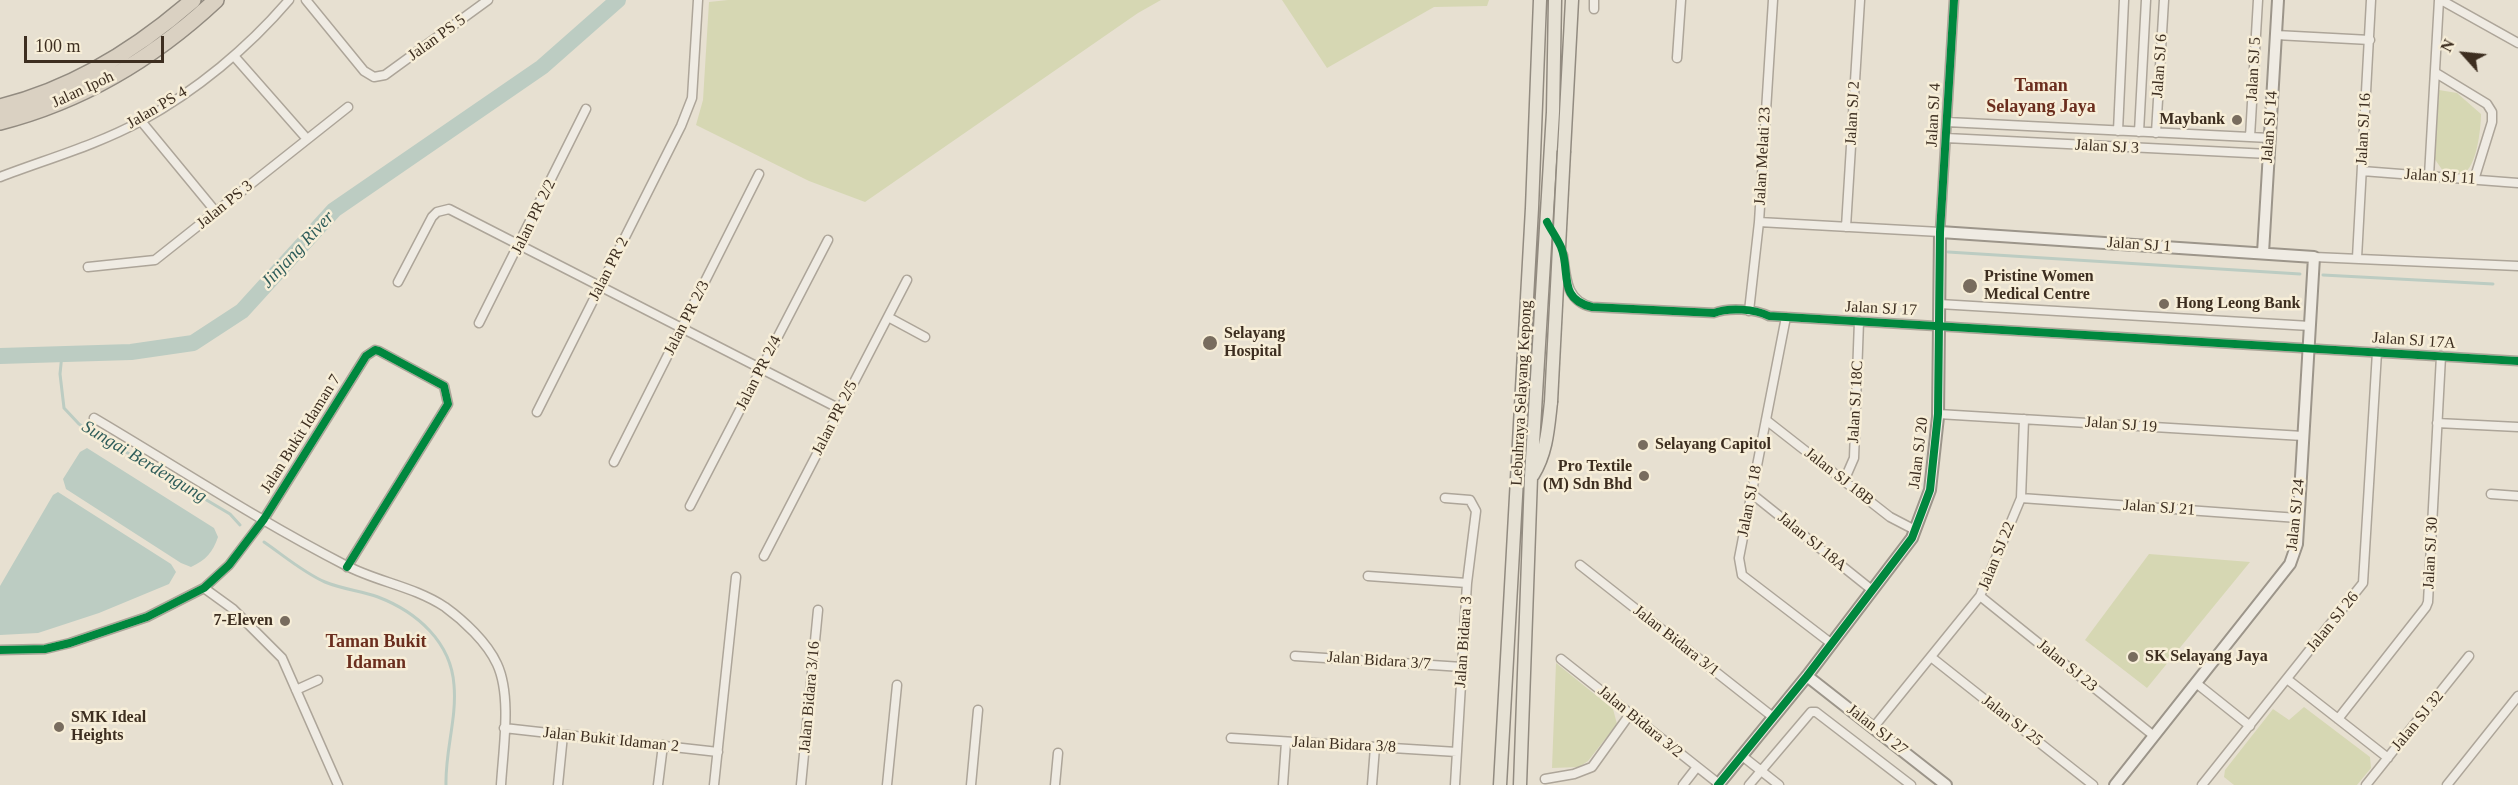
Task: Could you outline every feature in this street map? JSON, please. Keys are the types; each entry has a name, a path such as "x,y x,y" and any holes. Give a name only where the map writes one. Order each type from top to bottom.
{"highway":[{"name":"Jalan Ipoh","path":"0,107 44,93 98,68 154,32 193,0"},
{"name":"Jalan Ipoh","path":"0,122 63,101 120,73 164,44 216,0"}],"main road":[{"name":"Lebuhraya Selayang Kepong","path":"1500,785 1532,208 1540,0"},
{"name":"Lebuhraya Selayang Kepong","path":"1520,785 1531,477 1553,112 1555,0"},
{"path":"1531,477 1542,456 1549,434 1572,0"}],"street":[{"name":"Jalan PS 4","path":"0,177 89,144 141,121 234,56 289,0"},
{"path":"309,3 320,0"},
{"name":"Jalan PS 5","path":"309,3 364,71 374,76 386,75 488,0"},
{"path":"690,0 698,4 704,0"},
{"path":"1677,58 1681,0"},
{"name":"Jalan Melati 23","path":"1749,311 1759,222 1773,0"},
{"name":"Jalan SJ 2","path":"1846,227 1860,0"},
{"name":"Jalan SJ 4","path":"1940,232 1954,0"},
{"path":"2118,130 2124,0"},
{"path":"2139,132 2146,0"},
{"name":"Jalan SJ 6","path":"2156,133 2164,0"},
{"name":"Jalan SJ 5","path":"2250,138 2258,0"},
{"name":"Jalan SJ 14","path":"2263,253 2278,0"},
{"name":"Jalan SJ 16","path":"2357,258 2372,0"},
{"path":"2429,176 2436,73 2444,1 2518,43"},
{"name":"Jalan PR 2","path":"537,412 681,126 692,98 698,4"},
{"path":"2276,35 2370,40"},
{"path":"234,56 307,139"},
{"path":"2436,73 2487,104 2492,112 2492,122 2474,180"},
{"name":"Jalan PS 3","path":"88,267 155,260 348,107"},
{"name":"Jalan PR 2/2","path":"479,323 586,109"},
{"path":"141,121 216,212"},
{"name":"Jalan SJ 3","path":"1947,122 2270,138"},
{"name":"Jalan SJ 3","path":"1946,138 2269,154"},
{"name":"Jalan SJ 11","path":"2362,171 2518,183"},
{"name":"Jalan PR 2/3","path":"614,462 759,174"},
{"path":"398,282 432,217 437,212 449,208 840,409"},
{"name":"Jalan SJ 17","path":"1547,222 1562,249 1568,287 1573,299 1581,305 1714,313 1723,309 1749,311 1769,316 2309,347"},
{"name":"Jalan SJ 1","path":"1759,222 2314,257 2518,266"},
{"name":"Jalan SJ 20","path":"1718,785 1832,644 1915,530 1930,490 1938,414 1940,232"},
{"name":"Jalan PR 2/4","path":"690,506 828,240"},
{"name":"Jalan SJ 24","path":"2115,785 2290,564 2296,544 2314,257"},
{"name":"Jalan PR 2/5","path":"764,556 907,280"},
{"name":"Jalan SJ 17","path":"1939,304 2310,326"},
{"path":"888,317 926,338"},
{"name":"Jalan SJ 18","path":"1786,317 1739,558 1742,574 1832,644"},
{"name":"Jalan SJ 18C","path":"1844,481 1854,458 1859,321"},
{"name":"Jalan SJ 17A","path":"2309,347 2518,361"},
{"name":"Jalan Bukit Idaman 7","path":"0,650 45,649 70,643 147,617 204,588 229,565 264,519 370,353 375,350 384,352 444,386 448,398 443,415 347,567"},
{"name":"Jalan SJ 26","path":"2202,785 2363,583 2377,352"},
{"name":"Jalan SJ 30","path":"2338,719 2426,608 2441,356"},
{"name":"Jalan SJ 19","path":"1938,414 2303,436"},
{"path":"94,418 347,567 410,588 445,608 469,628 496,662 502,676 504,728 501,785"},
{"name":"Jalan SJ 22","path":"1873,728 1980,596 2021,498 2024,419"},
{"name":"Jalan SJ 18B","path":"1766,420 1890,517 1915,530"},
{"path":"2437,423 2518,427"},
{"name":"Jalan SJ 18A","path":"1752,494 1872,590"},
{"path":"2492,494 2518,496"},
{"name":"Jalan Bidara 3","path":"1444,498 1472,501 1476,511 1467,583 1455,785"},
{"name":"Jalan SJ 21","path":"2021,498 2298,518"},
{"name":"Jalan Bidara 3/1","path":"1580,565 1773,717"},
{"path":"1368,576 1467,583"},
{"path":"714,785 736,577"},
{"path":"204,588 233,609 282,658 338,785"},
{"name":"Jalan SJ 23","path":"1980,596 2154,736"},
{"name":"Jalan Bidara 3/16","path":"801,785 818,609"},
{"name":"Jalan Bidara 3/7","path":"1295,656 1462,667"},
{"name":"Jalan SJ 32","path":"2366,785 2469,656"},
{"name":"Jalan SJ 25","path":"1931,657 2093,785"},
{"name":"Jalan Bidara 3/2","path":"1562,659 1718,785"},
{"name":"Jalan SJ 27","path":"1807,676 1946,785"},
{"path":"2287,679 2388,758"},
{"path":"296,690 318,680"},
{"path":"2196,683 2250,726"},
{"path":"887,785 897,685"},
{"path":"2447,785 2515,699"},
{"path":"971,785 978,710"},
{"path":"1749,785 1806,714 1816,712 1911,785"},
{"path":"1545,778 1574,774 1592,767 1630,714"},
{"name":"Jalan Bukit Idaman 2","path":"504,728 718,752"},
{"path":"558,785 563,735"},
{"name":"Jalan Bidara 3/8","path":"1231,738 1457,752"},
{"path":"1283,785 1286,742"},
{"path":"658,785 663,746"},
{"path":"1372,785 1375,747"},
{"path":"1055,785 1058,753"},
{"path":"1741,755 1779,785"},
{"path":"1683,785 1697,767"}],"green space":[{"path":"728,0 1161,0 1138,13 865,202 809,181 696,125 703,100 709,2"},
{"path":"1282,0 1489,0 1487,6 1434,7 1327,68"},
{"path":"2439,90 2457,93 2481,114 2475,156 2467,171 2462,174 2443,171 2434,158"},
{"path":"2149,554 2250,562 2147,688 2085,640"},
{"path":"1556,663 1613,709 1617,724 1588,761 1579,767 1552,768"},
{"path":"2304,707 2370,757 2371,768 2357,785 2234,785 2224,777 2225,770 2273,709 2289,720"}],"shaded area":[{"path":"87,448 214,528 218,537 208,555 191,567 181,563 66,489 63,479 80,452"},
{"path":"58,492 171,564 176,572 169,584 99,613 38,633 0,635 0,586 53,495"}],"waterway":[{"name":"Jinjang River","path":"0,356 131,352 193,343 242,311 334,210 542,67 618,0"},
{"path":"1948,252 2300,274"},
{"path":"2323,275 2493,284"},
{"name":"Sungai Berdengung","path":"62,354 60,374 64,408 79,424 230,514 240,525"},
{"name":"Sungai Berdengung","path":"264,542 301,569 325,582 392,603 418,620 439,642 451,669 454,685 454,710 446,785"}],"cycle path":[{"path":"1718,785 1807,676 1912,538 1930,490 1938,414 1940,232 1954,0"},
{"path":"1547,222 1564,256 1569,291 1581,303 1592,307 1714,313 1742,310 1769,316 2518,361"},
{"path":"0,650 45,649 70,643 147,617 204,588 229,565 264,519 366,356 375,350 444,386 448,404 347,567"}],"place":[{"name":"Maybank","path":"2237,120"},
{"name":"Pristine Women Medical Centre","path":"1970,286"},
{"name":"Hong Leong Bank","path":"2164,304"},
{"name":"Selayang Hospital","path":"1210,343"},
{"name":"Selayang Capitol","path":"1643,445"},
{"name":"Pro Textile (M) Sdn Bhd","path":"1644,476"},
{"name":"7-Eleven","path":"285,621"},
{"name":"SK Selayang Jaya","path":"2133,657"},
{"name":"SMK Ideal Heights","path":"59,727"}],"district":[{"name":"Taman Selayang Jaya","path":"2041,96"},
{"name":"Taman Bukit Idaman","path":"376,652"}]}
